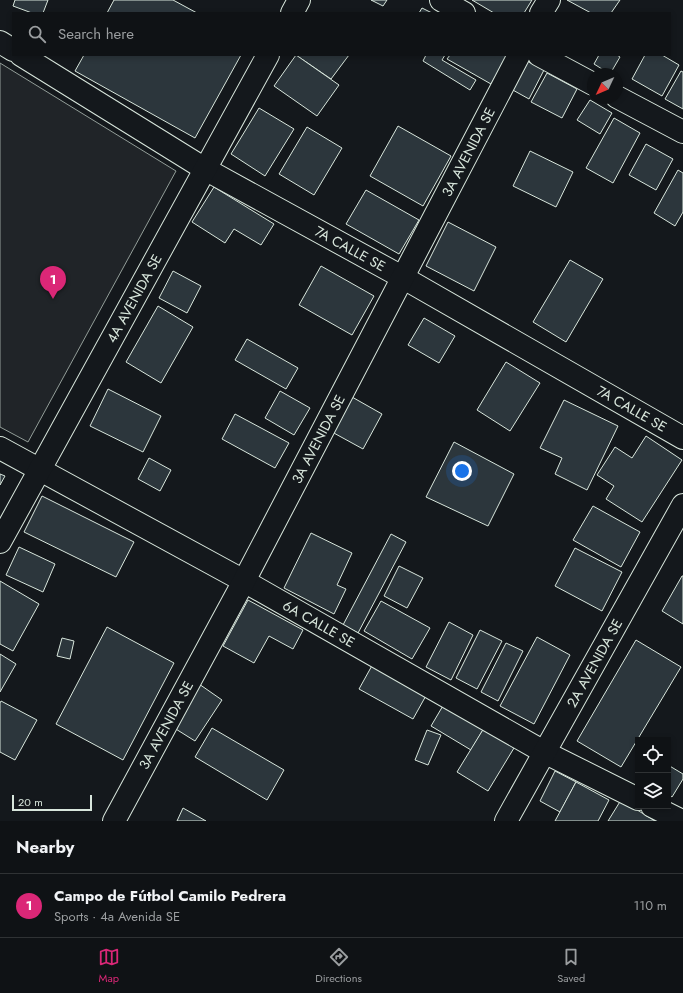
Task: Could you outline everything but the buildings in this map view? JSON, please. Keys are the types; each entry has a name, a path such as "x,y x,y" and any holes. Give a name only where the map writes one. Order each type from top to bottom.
{"street":[{"path":"293,12 299,0"},
{"path":"441,0 462,12"},
{"path":"542,12 549,0"},
{"path":"0,42 12,49"},
{"name":"7A CALLE SE","path":"23,56 205,169 402,277 683,438"},
{"name":"4A AVENIDA SE","path":"0,542 267,56"},
{"name":"3A AVENIDA SE","path":"114,821 244,581 517,56"},
{"path":"541,56 587,81"},
{"path":"623,100 683,132"},
{"name":"6A CALLE SE","path":"0,448 244,581 544,752 635,798"},
{"name":"2A AVENIDA SE","path":"506,821 683,505"},
{"path":"658,809 682,821"}],"shaded area":[{"path":"0,63 176,171 28,442 0,427"}],"place":[{"name":"Campo de Fútbol Camilo Pedrera","path":"53,299"}]}
